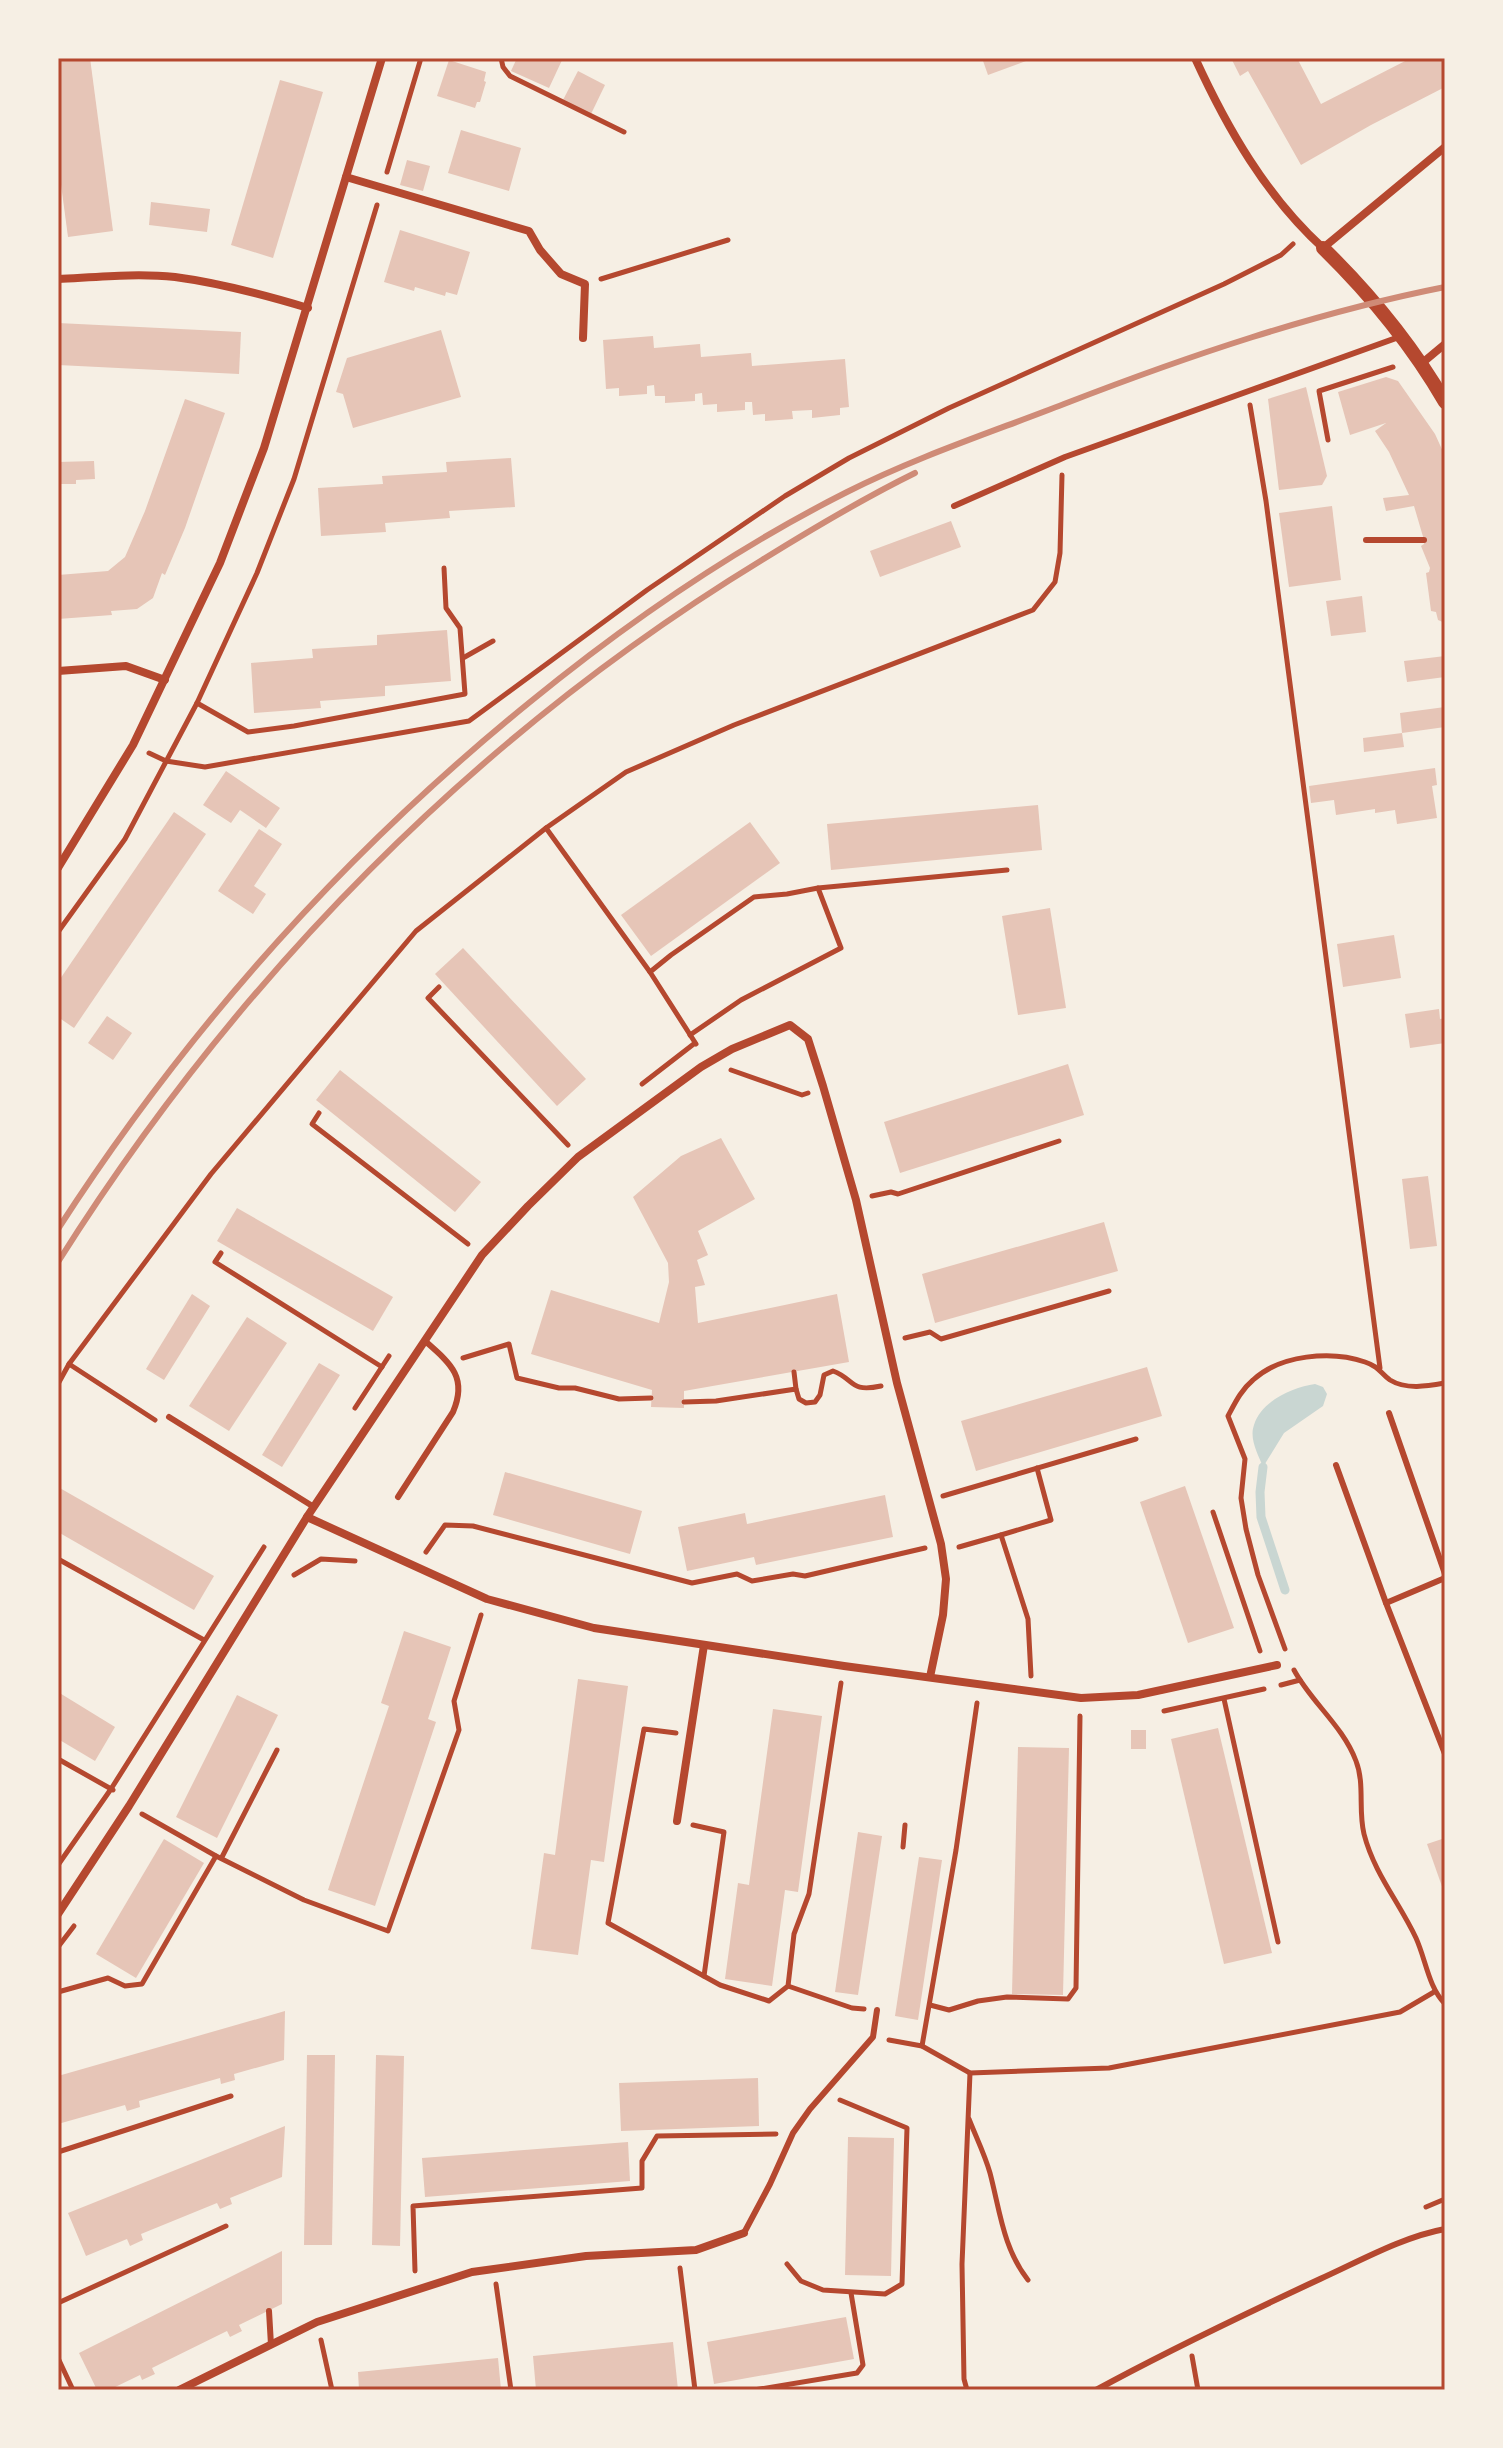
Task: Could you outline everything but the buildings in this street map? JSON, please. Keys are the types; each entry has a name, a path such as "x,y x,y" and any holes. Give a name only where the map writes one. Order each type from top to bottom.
{"street":[{"path":"58,868 133,745 220,563 264,448 382,58"},
{"path":"1195,58 1213,98 1265,185 1305,232 1359,285 1402,336 1445,402"},
{"path":"1323,248 1445,147"},
{"path":"346,177 529,231 540,250 561,274 585,284 583,338"},
{"path":"58,279 132,275 175,277 308,308"},
{"path":"1421,364 1445,344"},
{"path":"58,671 126,666 165,680"},
{"path":"58,1914 130,1804 307,1517 482,1255 578,1157 709,1063 732,1049 790,1025 808,1039 823,1086 856,1200 897,1383 942,1548 946,1579 943,1615 930,1677"},
{"path":"307,1517 487,1599 594,1628 704,1645 1081,1698 1138,1695 1277,1665"},
{"path":"677,1821 704,1645"},
{"path":"179,2390 317,2322 472,2272 586,2256 696,2250 744,2233"}],"lane":[{"path":"954,506 1065,457 1402,336"},
{"path":"1366,540 1424,540"},
{"path":"398,1497 460,1397 458,1380 449,1362 425,1341"},
{"path":"1386,1603 1445,1576 1389,1413"},
{"path":"169,1417 314,1507"},
{"path":"1336,1465 1445,1754"},
{"path":"744,2233 793,2133 873,2037 877,2010"},
{"path":"1096,2390 1307,2285 1408,2240 1445,2229"},
{"path":"269,2311 271,2345"}],"path":[{"path":"58,932 125,839 197,703 257,573 294,479 421,58"},
{"path":"501,58 510,76 624,132"},
{"path":"133,745 166,761 205,767 469,721 647,590 785,496 836,466 949,408 1224,284 1281,255 1305,232"},
{"path":"585,284 728,240"},
{"path":"1328,440 1319,391 1393,367"},
{"path":"1248,393 1266,501 1380,1368"},
{"path":"58,1384 69,1364 211,1174 416,931 546,828 626,772 734,725 1033,610 1055,582 1060,553 1065,457"},
{"path":"197,703 248,732 465,694 460,628 446,608 444,568"},
{"path":"463,658 493,641"},
{"path":"546,828 650,972 709,1063 802,1095 823,1086"},
{"path":"650,972 754,897 1007,870"},
{"path":"690,1035 741,1000 841,948 818,888"},
{"path":"439,987 428,998 578,1157"},
{"path":"319,1113 312,1124 482,1255"},
{"path":"856,1200 891,1192 898,1194 1059,1141"},
{"path":"221,1253 215,1262 400,1378"},
{"path":"889,1341 930,1332 941,1339 1109,1291"},
{"path":"449,1362 509,1344 517,1378 619,1399 651,1398"},
{"path":"1445,1383 1404,1385 1389,1379 1380,1368 1363,1361 1314,1355 1278,1365 1254,1378 1241,1392 1228,1416 1245,1459 1241,1498 1246,1529 1258,1575 1290,1662 1346,1741 1357,1762 1363,1829 1370,1853 1382,1880 1415,1935 1434,1992 1445,2004"},
{"path":"69,1364 151,1418"},
{"path":"794,1372 799,1399 806,1403 815,1402 820,1395 824,1375 833,1371 840,1373 854,1386 870,1388 897,1383"},
{"path":"684,1402 716,1401 796,1389"},
{"path":"930,1500 1136,1439"},
{"path":"414,1567 445,1525 473,1526 692,1583 737,1574 752,1581 793,1574 805,1576 1001,1535 1051,1520 1037,1468"},
{"path":"1213,1512 1265,1668"},
{"path":"1001,1535 1028,1619 1032,1693"},
{"path":"58,1559 225,1652"},
{"path":"294,1575 321,1559 352,1560 365,1566"},
{"path":"58,1759 145,1816 219,1856 304,1900 388,1931 459,1730 454,1701 487,1599"},
{"path":"469,1611 494,1620"},
{"path":"690,1735 644,1729 608,1923 720,1985 769,2001 788,1986 794,1934 809,1894 844,1666"},
{"path":"1156,1712 1300,1680"},
{"path":"826,1682 855,1686"},
{"path":"1224,1699 1278,1942"},
{"path":"964,1702 992,1706"},
{"path":"922,2046 956,1850 977,1703"},
{"path":"930,2005 949,2010 978,2001 1007,1997 1068,1999 1076,1988 1080,1716 1066,1716"},
{"path":"58,1992 108,1978 125,1986 142,1984 219,1856 277,1750"},
{"path":"137,1829 145,1816"},
{"path":"677,1821 724,1832 704,1976"},
{"path":"903,1847 905,1825"},
{"path":"58,1947 77,1922"},
{"path":"788,1986 852,2008"},
{"path":"873,2037 922,2046 970,2073 1109,2068 1400,2012 1434,1992"},
{"path":"967,2390 964,2379 962,2264 970,2073"},
{"path":"787,2264 801,2281 823,2290 885,2294 902,2284 907,2128 824,2093"},
{"path":"58,2152 231,2096"},
{"path":"967,2114 989,2170 1004,2236 1018,2267 1028,2280"},
{"path":"416,2289 413,2206 642,2188 642,2161 657,2136 793,2133"},
{"path":"1426,2207 1445,2199"},
{"path":"58,2303 226,2226"},
{"path":"678,2252 695,2390"},
{"path":"493,2268 511,2390"},
{"path":"754,2390 857,2373 863,2365 851,2293"},
{"path":"317,2322 332,2390"},
{"path":"58,2358 73,2390"},
{"path":"1195,2370 1198,2390"}],"shaded area":[{"path":"1315,1384 1323,1387 1327,1394 1323,1406 1284,1433 1263,1467 1253,1436 1258,1416 1279,1397"}],"waterway":[{"path":"1263,1467 1261,1517 1285,1590"}],"railway":[{"path":"58,1229 160,1083 215,1014 333,882 396,820 530,702 605,643 683,588 805,514 873,479 927,456 1111,386 1252,337 1445,287"},
{"path":"58,1262 128,1157 203,1057 284,961 370,870 460,784 556,704 657,629 800,537 915,473"}]}
